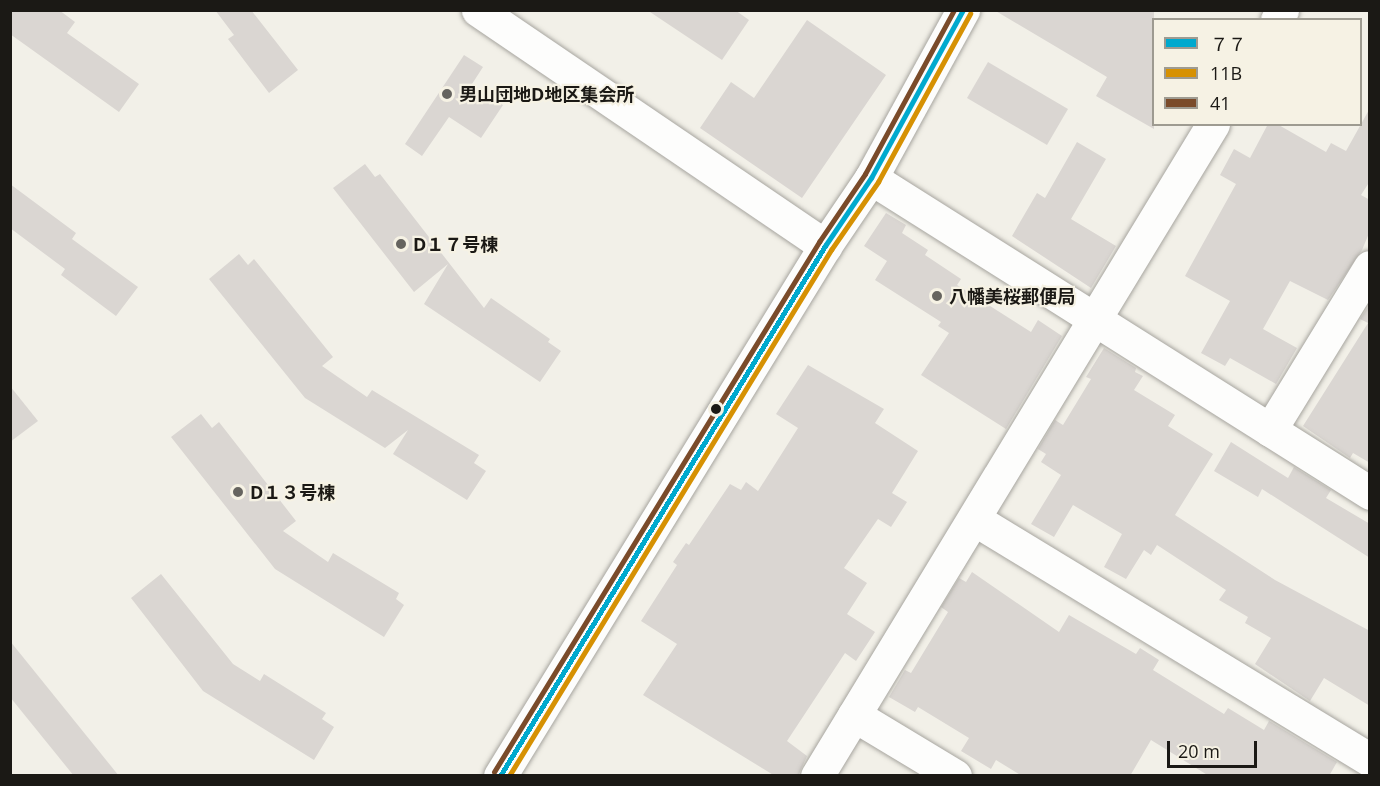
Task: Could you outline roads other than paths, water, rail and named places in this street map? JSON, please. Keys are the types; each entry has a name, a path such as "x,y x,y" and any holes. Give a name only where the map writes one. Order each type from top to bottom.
{"street":[{"path":"478,10 825,246"},
{"path":"500,776 825,246 871,178 962,11"},
{"path":"817,776 1212,126"},
{"path":"871,178 1370,494"},
{"path":"1270,430 1370,267"},
{"path":"974,519 1370,761 1360,776"},
{"path":"854,715 955,776"}],"place":[{"name":"男山団地D地区集会所","path":"447,94"},
{"name":"D１７号棟","path":"401,244"},
{"name":"八幡美桜郵便局","path":"937,296"},
{"name":"D１３号棟","path":"238,492"}]}
